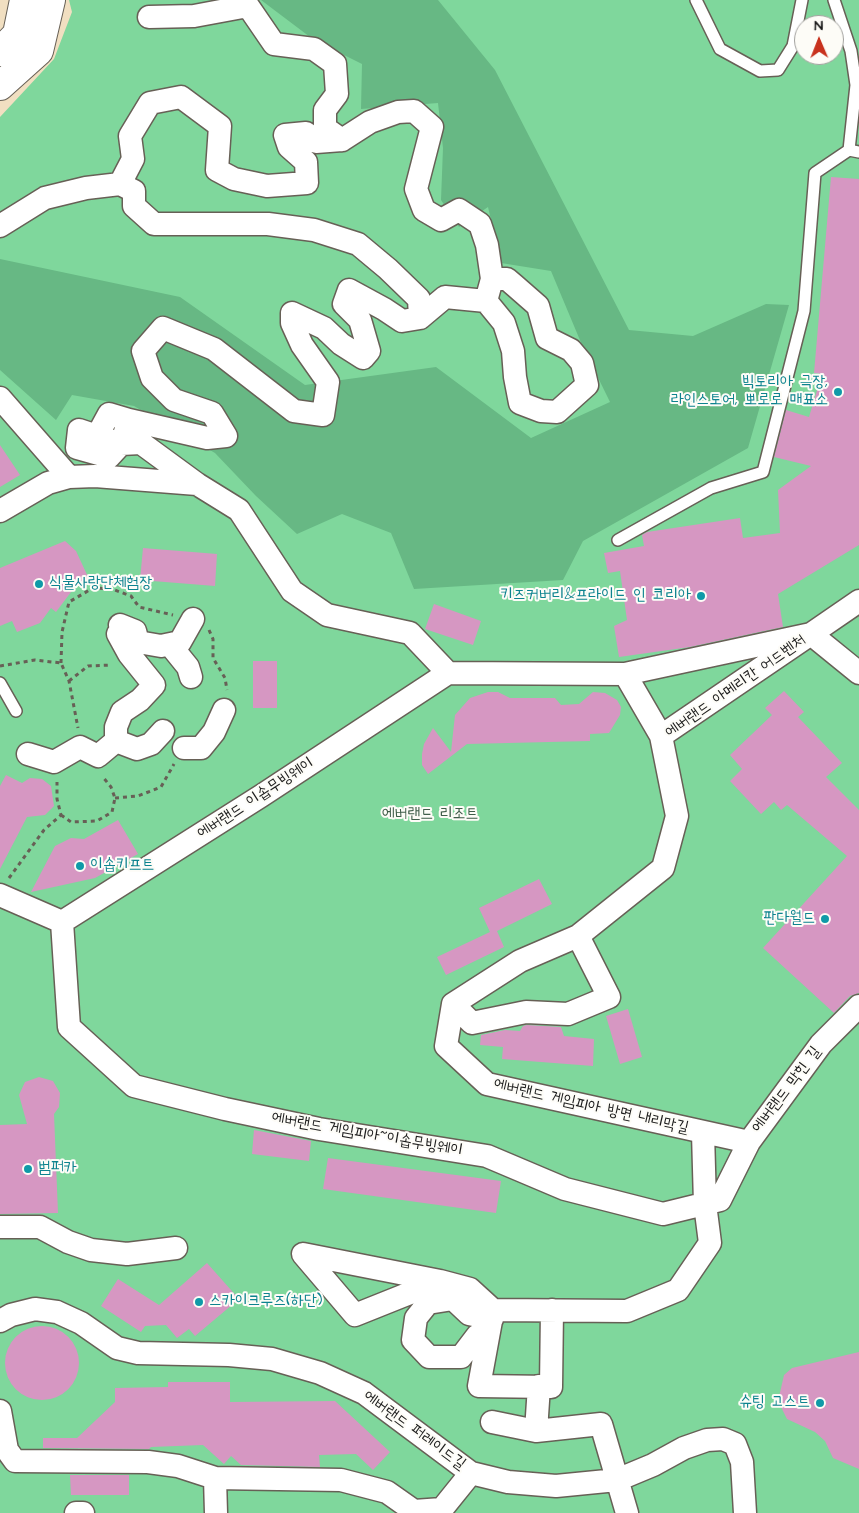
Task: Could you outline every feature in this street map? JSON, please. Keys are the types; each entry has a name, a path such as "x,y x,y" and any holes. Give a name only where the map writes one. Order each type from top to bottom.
{"street":[{"path":"0,52 16,34 24,0"},
{"path":"0,86 39,51 51,0"},
{"path":"149,17 194,16 248,6 274,44 314,49 335,64 338,94 325,110 326,128 342,140"},
{"path":"120,184 133,159 130,136 150,103 181,97 220,126 217,170 234,179 267,186 307,183 306,162 289,148 285,135 306,133 316,142 342,140 370,122 398,112 414,111 432,127 416,189 424,210 442,220 458,210 480,224 487,245 492,279 486,301"},
{"path":"0,226 45,198 86,188 120,184 134,191 134,206 154,224 268,224 314,230 358,244 388,269 418,299 420,318"},
{"path":"129,420 121,444 109,457 77,448 79,430 97,436 109,414 207,438 226,436 212,414 174,400 152,378 143,351 163,328 214,349 294,411 324,415 328,382 302,345 292,323 292,313 324,328 341,344 363,358 369,351 360,320 344,304 350,290 384,308 402,321 420,318 445,297 486,301 504,323 513,351 520,403 541,411 557,412 587,385 582,363 571,350 548,338 538,306 507,279 492,279"},
{"path":"513,351 548,338"},
{"path":"0,398 69,477"},
{"path":"121,444 141,443 197,484 240,510 292,591 327,615 410,633 448,673 625,674 811,634 859,673"},
{"path":"0,511 48,483 69,477 95,476 197,484"},
{"name":"에버랜드 아메리칸 어드벤처","path":"453,1004 520,961 578,936 664,868 677,816 661,736 859,601"},
{"path":"125,645 171,646 180,642 193,619"},
{"path":"116,741 116,727 122,712 140,700 154,685 125,645"},
{"path":"171,646 188,667 191,677"},
{"name":"에버랜드 이솝무빙웨이","path":"62,922 261,796 448,673"},
{"path":"625,674 661,736"},
{"path":"184,748 201,748 214,732 224,710"},
{"path":"116,741 137,749 151,744 163,731"},
{"path":"28,754 54,762 80,746 98,756 116,741"},
{"path":"3,889 62,922"},
{"name":"에버랜드 게임피아~이솝무빙웨이","path":"62,922 69,1027 134,1086 225,1109 319,1129 486,1156 565,1189 663,1214 720,1200 749,1142"},
{"path":"453,1004 472,1023 526,1012 568,1014 609,997 578,936"},
{"name":"에버랜드 게임피아 방면 내리막길","path":"453,1004 446,1046 487,1084 703,1133"},
{"name":"에버랜드 막힌 길","path":"703,1133 749,1142 821,1044 859,1006"},
{"path":"477,1336 461,1357 429,1357 413,1340 416,1318 428,1302 453,1300 469,1314 552,1310 627,1311 678,1290 710,1243 705,1204 703,1133"},
{"path":"0,1227 40,1227 68,1242 90,1250 127,1254 176,1248"},
{"path":"440,1281 355,1315 303,1254 440,1281 470,1289 493,1314"},
{"name":"에버랜드 퍼레이드길","path":"0,1321 12,1315 35,1309 57,1312 81,1323 117,1348 138,1353 272,1358 320,1373 364,1392 471,1473 508,1482 556,1486 617,1480 653,1465 684,1448 707,1440 723,1439 735,1444 742,1462 745,1513"},
{"path":"493,1314 479,1386 551,1387 552,1310"},
{"path":"536,1431 539,1386"},
{"path":"0,1410 7,1450 15,1461 148,1462 178,1466 215,1478 341,1480 387,1492 414,1511 442,1509 471,1473"},
{"path":"492,1422 536,1431 601,1424 627,1513"},
{"path":"215,1478 216,1513"},
{"path":"76,1513 83,1513"}],"lane":[{"path":"696,0 720,49 760,71 778,70 793,46 802,0"},
{"path":"618,540 711,488 763,472 804,311 815,173 854,151 856,85 850,51 834,0"},
{"path":"0,683 16,711"}],"path":[{"path":"69,681 88,666 110,665 125,645"},
{"path":"0,666 34,660 61,663 69,681 77,716 80,746"},
{"path":"55,777 59,786 57,799 61,816 70,822 97,821 112,812 115,798 111,787 103,776 97,774"},
{"path":"59,786 66,780"},
{"path":"3,889 44,830 61,816"}],"green space":[{"name":"에버랜드 리조트","path":"69,0 859,0 859,1513 0,1513 0,117 54,59 72,12"},
{"path":"261,0 438,0 495,70 629,330 693,336 766,304 789,305 748,448 583,541 563,580 414,589 391,533 342,514 297,534 256,496 215,453 134,406 72,395 56,420 0,370 0,259 180,297 305,385 436,367 531,438 610,402 582,345 551,271 501,263 488,207 459,227 441,200 443,148 438,103 361,109 362,64 314,40"}],"building":[{"path":"831,177 859,179 859,545 778,594 783,627 690,647 619,657 614,626 627,620 620,571 608,573 604,553 644,546 642,535 647,532 740,518 743,538 780,533 778,490 811,466 774,457 786,410 809,417 822,374 814,373"},
{"path":"0,445 20,475 0,487"},
{"name":"식물사랑단체험장","path":"65,541 76,551 89,579 77,584 56,612 51,608 40,623 17,632 12,621 0,626 0,568"},
{"path":"143,548 217,554 215,586 140,580"},
{"path":"434,604 481,621 473,645 425,629"},
{"path":"253,661 277,661 277,708 253,708"},
{"path":"784,691 804,712 798,717 842,763 826,777 859,810 859,993 850,996 834,1013 763,948 847,856 787,805 781,810 774,802 761,814 730,781 742,769 730,755 772,715 765,708"},
{"path":"488,692 498,692 510,698 555,698 561,705 579,704 593,692 605,693 617,700 621,707 620,715 609,733 590,734 590,741 467,744 428,774 422,765 422,754 424,744 433,728 451,752 455,715 470,698"},
{"path":"6,775 22,783 30,778 42,779 51,786 54,806 45,815 27,817 0,869 0,786"},
{"name":"이솝키프트","path":"118,820 138,854 95,878 31,892 55,846 71,838 84,839"},
{"path":"539,879 552,904 497,931 504,947 446,975 437,957 490,932 479,908"},
{"path":"628,1009 642,1057 620,1064 606,1016"},
{"path":"523,1026 561,1027 564,1036 594,1039 593,1066 502,1059 503,1047 480,1045 481,1035 505,1030 520,1031"},
{"name":"범퍼카","path":"39,1077 53,1081 60,1093 59,1107 54,1114 58,1213 0,1214 0,1125 27,1124 19,1095 25,1082"},
{"path":"254,1130 311,1141 309,1161 252,1154"},
{"path":"328,1158 501,1181 496,1213 323,1189"},
{"name":"스카이크루즈(하단)","path":"207,1263 239,1299 195,1336 189,1329 177,1338 166,1325 145,1326 141,1332 101,1306 118,1279 159,1305"},
{"path":"42,1326 56,1329 68,1337 76,1349 79,1363 76,1377 68,1389 56,1397 42,1400 28,1397 16,1389 8,1377 5,1363 8,1349 16,1337 28,1329"},
{"name":"슈팅 고스트","path":"859,1352 859,1469 833,1458 825,1441 815,1432 787,1419 779,1397 784,1375 792,1368"},
{"path":"168,1382 230,1382 230,1402 335,1401 390,1452 373,1470 356,1454 319,1455 320,1467 241,1465 231,1456 224,1464 203,1445 151,1447 149,1449 43,1448 43,1438 77,1438 115,1402 115,1388 168,1387"},
{"path":"70,1475 129,1475 129,1495 71,1495"}],"place":[{"name":"빅토리아 극장, 라인스토어, 뽀로로 매표소","path":"838,392"},
{"name":"식물사랑단체험장","path":"39,584"},
{"name":"키즈커버리&프라이드 인 코리아","path":"701,596"},
{"name":"이솝키프트","path":"80,866"},
{"name":"판다월드","path":"825,919"},
{"name":"범퍼카","path":"28,1169"},
{"name":"스카이크루즈(하단)","path":"199,1302"},
{"name":"슈팅 고스트","path":"820,1403"}]}
